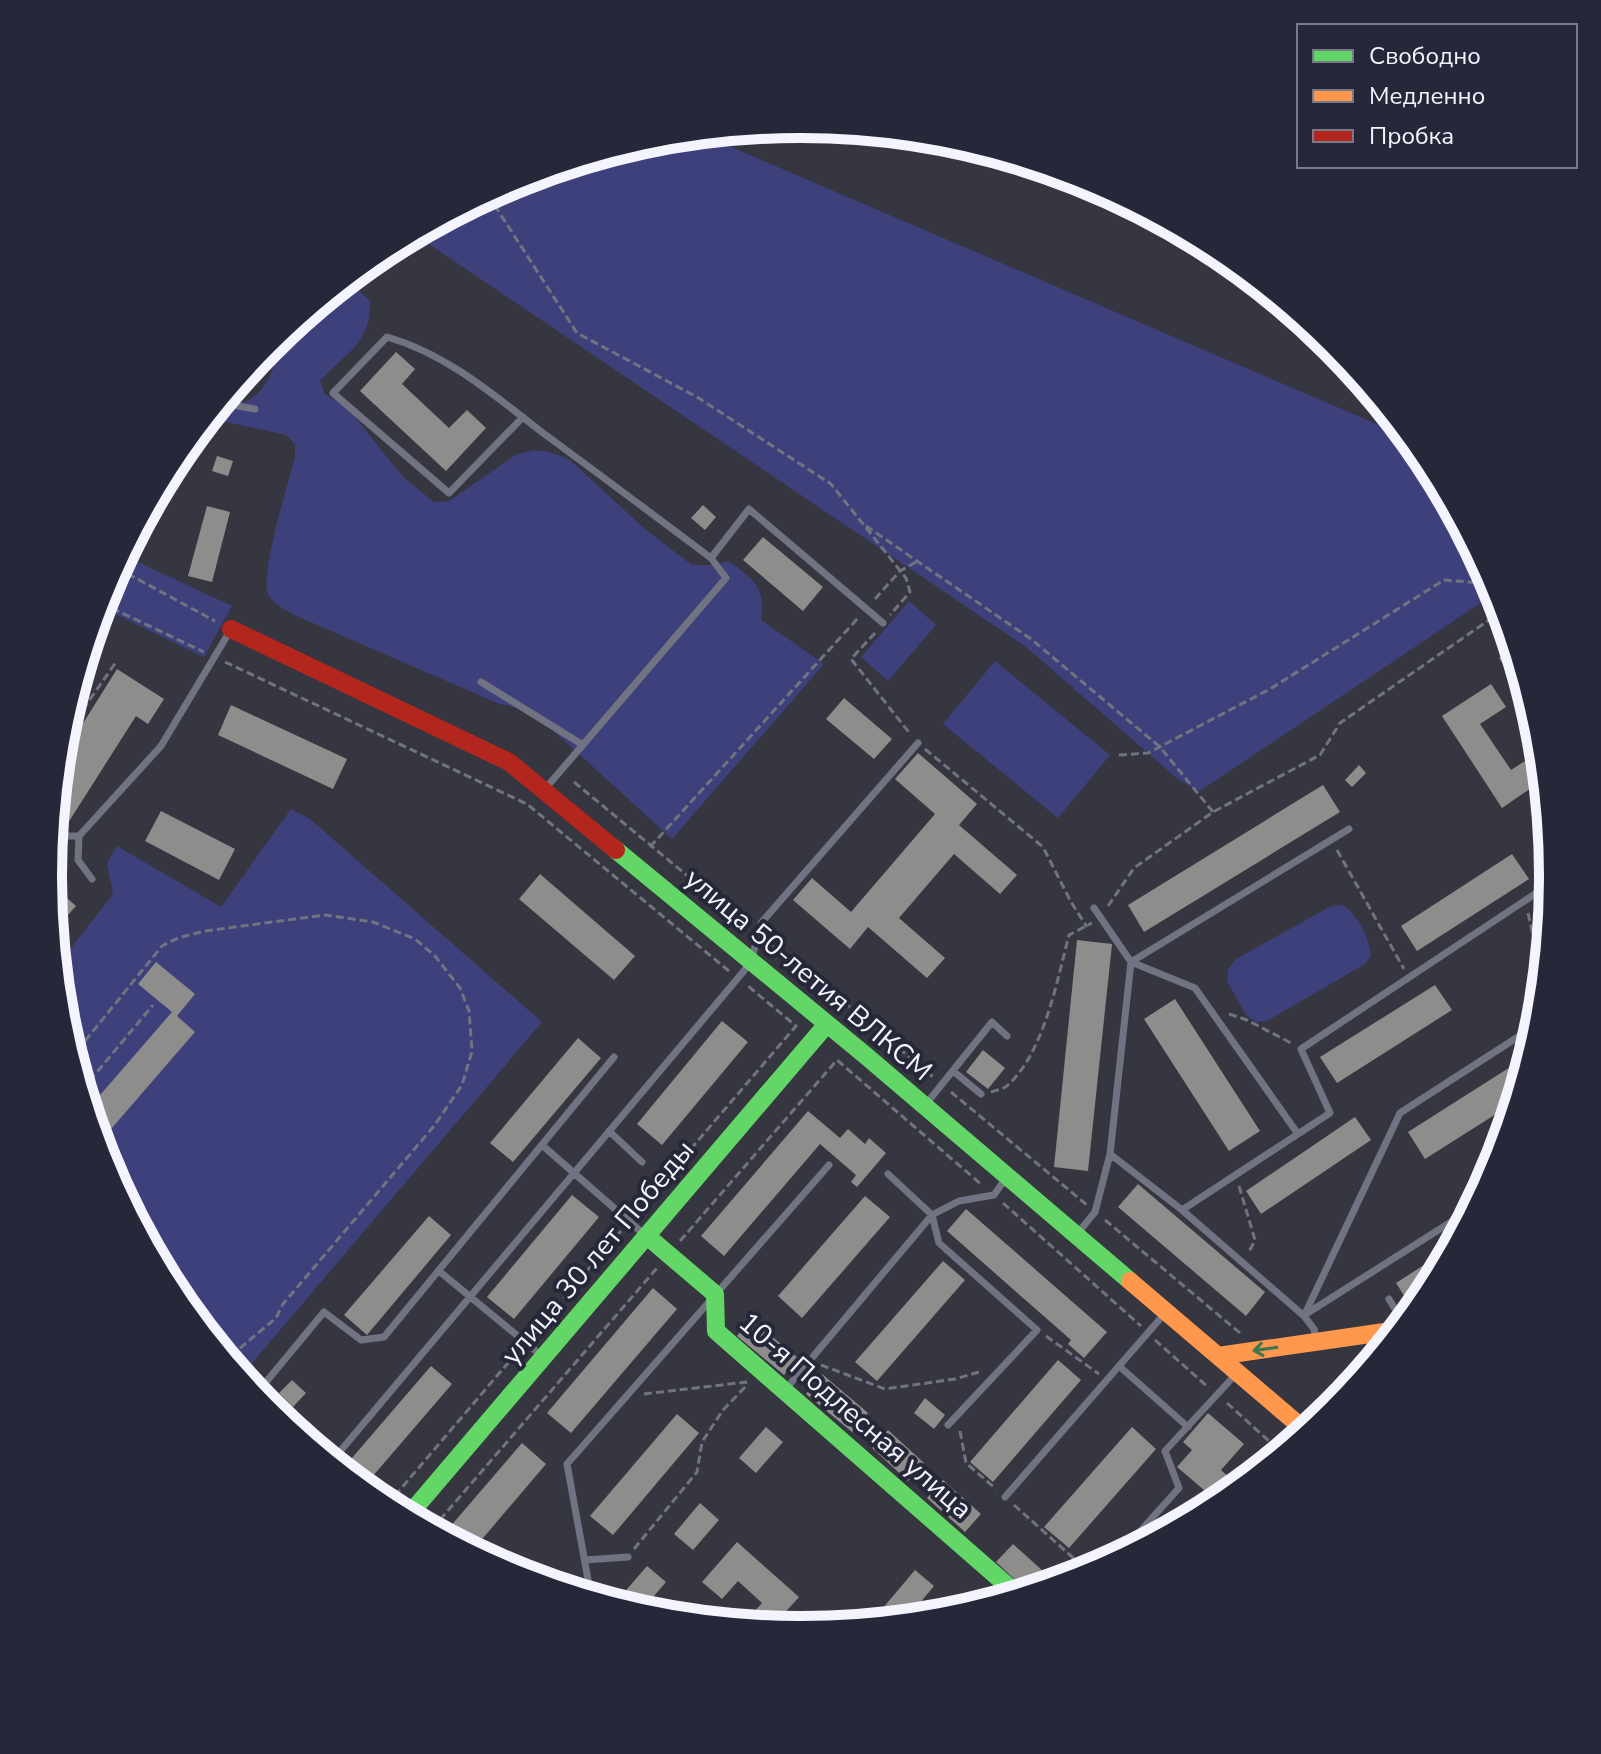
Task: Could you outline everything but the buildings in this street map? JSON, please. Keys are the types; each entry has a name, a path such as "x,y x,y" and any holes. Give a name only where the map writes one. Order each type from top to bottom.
{"main road":[{"name":"улица 50-летия ВЛКСМ","path":"231,629 509,762 924,1105 1297,1423"},
{"name":"улица 30 лет Победы","path":"416,1507 827,1024"},
{"name":"10-я Подлесная улица","path":"647,1236 715,1294 716,1331 1007,1585"},
{"path":"1218,1356 1383,1331"}],"lane":[{"path":"523,417 449,493 333,393 387,337 402,341 453,366 523,417 711,558 726,578 544,791"},
{"path":"233,405 255,409"},
{"path":"711,558 749,509 883,623"},
{"path":"92,879 78,860 79,836 161,746 231,629"},
{"path":"481,682 583,745"},
{"path":"339,1453 738,978 751,962 761,923 918,743"},
{"path":"1131,962 1349,829"},
{"path":"64,836 79,836"},
{"path":"1182,1210 1330,1113 1301,1049 1538,893"},
{"path":"1094,908 1131,962 1195,988 1298,1134"},
{"path":"1077,1234 1095,1212 1110,1154 1131,962"},
{"path":"924,1105 992,1022 1007,1036"},
{"path":"1304,1316 1400,1113 1522,1034"},
{"path":"264,1384 324,1312 361,1340 384,1337 614,1057"},
{"path":"953,1071 981,1094"},
{"path":"609,1131 642,1162"},
{"path":"542,1145 647,1236"},
{"path":"1110,1154 1182,1210 1304,1316 1314,1329 1316,1342"},
{"path":"589,1584 567,1464 829,1165"},
{"path":"888,1174 932,1215 939,1243 1037,1330 948,1425"},
{"path":"785,1391 932,1215 959,1201 994,1195 1008,1176"},
{"path":"1304,1316 1454,1220"},
{"path":"439,1271 544,1357"},
{"path":"1389,1299 1397,1312"},
{"path":"1005,1497 1167,1310"},
{"path":"1119,1366 1188,1427"},
{"path":"1139,1533 1179,1488 1165,1451 1237,1373"},
{"path":"585,1560 628,1557"}],"path":[{"path":"863,523 1031,639 1160,747 1213,812"},
{"path":"869,605 900,571 916,562"},
{"path":"127,574 231,629"},
{"path":"1119,755 1148,753 1270,689 1444,580 1478,583"},
{"path":"113,609 527,804 796,1026 396,1495"},
{"path":"650,847 859,617"},
{"path":"961,1099 1007,1086 1031,1055 1052,1000 1069,935 1100,917 1134,868 1213,812 1320,755 1340,723 1492,618"},
{"path":"82,708 116,662"},
{"path":"574,782 756,933"},
{"path":"1331,840 1409,978"},
{"path":"1526,902 1535,944"},
{"path":"81,1044 162,946 205,931 325,915 373,922 415,939 435,956 460,988 469,1011 472,1051 462,1085 434,1126 283,1304 276,1318 235,1352"},
{"path":"768,942 840,998 1240,1333 1255,1332"},
{"path":"91,1080 153,1005"},
{"path":"1209,1007 1247,1020 1301,1049"},
{"path":"439,1521 837,1060"},
{"path":"1236,1175 1255,1240 1243,1263"},
{"path":"1037,1330 1107,1380"},
{"path":"810,1361 885,1389 955,1379 1003,1366"},
{"path":"626,1397 751,1381 723,1410 702,1442 697,1472 628,1557"},
{"path":"1166,1503 1177,1512"}],"shaded area":[{"path":"722,143 1387,429 1440,508 1485,600 1200,791 1179,780 1026,647 425,241 474,215 563,178 656,153"},
{"path":"356,288 370,301 366,328 355,346 320,381 325,394 348,408 403,477 434,502 449,501 517,454 535,450 570,460 645,529 692,565 715,565 728,561 745,573 759,591 761,620 824,664 672,839 533,712 497,703 292,614 275,603 268,594 268,567 295,458 295,444 286,435 220,420 231,407 257,394 278,355"},
{"path":"133,560 232,606 204,657 111,612"},
{"path":"909,601 936,625 888,681 861,657"},
{"path":"995,661 1110,755 1058,818 943,724"},
{"path":"291,809 310,819 542,1022 248,1367 186,1287 138,1204 118,1160 87,1068 76,1021 66,954 113,894 107,863 117,846 221,907"},
{"path":"1342,905 1358,920 1365,934 1371,956 1365,964 1267,1021 1256,1022 1246,1015 1227,981 1228,969 1236,959 1331,906"}],"traffic: fast":[{"path":"616,850 865,1055 1130,1281"},
{"path":"416,1507 827,1024"},
{"path":"647,1236 715,1294 716,1331 1007,1585"}],"traffic: slow":[{"path":"1130,1281 1297,1423"},
{"path":"1218,1356 1382,1332"}],"traffic: jam":[{"path":"231,629 509,762 616,850"}]}
